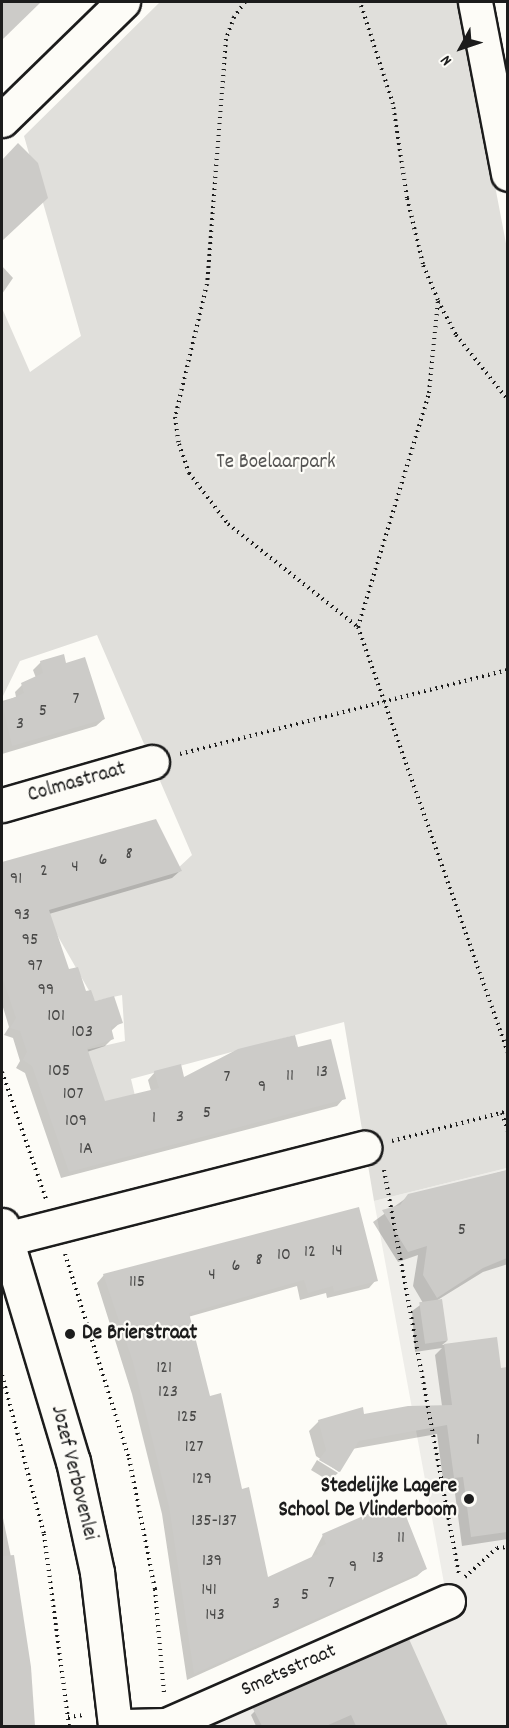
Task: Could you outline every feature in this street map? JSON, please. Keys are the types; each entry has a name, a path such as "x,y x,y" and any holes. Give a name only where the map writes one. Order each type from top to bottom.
{"street":[{"path":"2,120 123,2"},
{"path":"475,2 496,40 507,174"},
{"name":"Colmastraat","path":"2,805 152,762"},
{"path":"3,1235 56,1228 372,1146"},
{"name":"Jozef Verbovenlei","path":"3,1235 73,1461 97,1572 115,1726"},
{"name":"Smetsstraat","path":"126,1726 166,1725 448,1601"}],"path":[{"path":"245,2 234,17 226,39 207,284 175,417 179,444 189,473 228,524 357,627 507,1053"},
{"path":"360,2 393,104 407,198 423,264 456,335 507,400"},
{"path":"357,627 429,393 438,300"},
{"path":"152,762 507,670"},
{"path":"2,1072 56,1228 129,1458 155,1589 166,1725"},
{"path":"507,1132 505,1112 372,1146 461,1581 498,1548 507,1547"},
{"path":"2,1375 44,1534 69,1726"}],"shaded area":[{"name":"Stedelijke Lagere School De Vlinderboom","path":"507,1168 507,1726 204,1726 450,1616 374,1201"}],"green space":[{"name":"Te Boelaarpark","path":"160,2 460,2 508,254 507,1168 374,1201 344,1022 131,1079 148,1150 115,1158 77,1052 125,1041 122,995 95,1001 36,898 176,870 192,855 97,635 20,661 2,698 2,308 30,372 81,336 24,136"}],"building":[{"path":"2,2 41,2 2,40"},
{"path":"18,143 38,163 48,198 2,241 2,160"},
{"path":"64,654 66,663 85,657 105,719 12,746 2,703 24,693 21,683 43,673 40,661"},
{"path":"156,819 182,871 49,910 69,969 78,967 86,991 91,990 95,1001 114,996 123,1023 111,1027 114,1039 87,1048 105,1101 159,1088 154,1071 181,1064 184,1077 238,1049 295,1035 298,1047 331,1039 346,1099 69,1172 32,1066 23,1060 27,1052 20,1031 10,1028 16,1018 2,977 2,862"},
{"path":"507,1170 507,1258 483,1268 437,1298 423,1275 427,1246 408,1252 382,1210 400,1205 408,1194"},
{"path":"359,1207 378,1281 334,1292 333,1286 308,1293 304,1280 189,1313 210,1396 221,1393 242,1489 249,1487 268,1577 318,1554 316,1549 326,1544 322,1534 386,1506 391,1516 404,1511 427,1569 194,1674 169,1506 133,1362 103,1274"},
{"path":"442,1299 448,1341 425,1344 419,1302"},
{"path":"497,1337 501,1368 507,1367 507,1532 471,1537 463,1477 454,1478 447,1425 359,1441 340,1472 319,1460 326,1450 318,1420 363,1407 364,1414 408,1406 452,1405 444,1344"},
{"path":"14,1555 31,1667 35,1726 2,1726 2,1556"},
{"path":"409,1639 448,1726 356,1726 351,1715 326,1726 262,1726 252,1707"}],"place":[{"name":"De Brierstraat","path":"70,1334"},
{"name":"Stedelijke Lagere School De Vlinderboom","path":"469,1499"}]}
